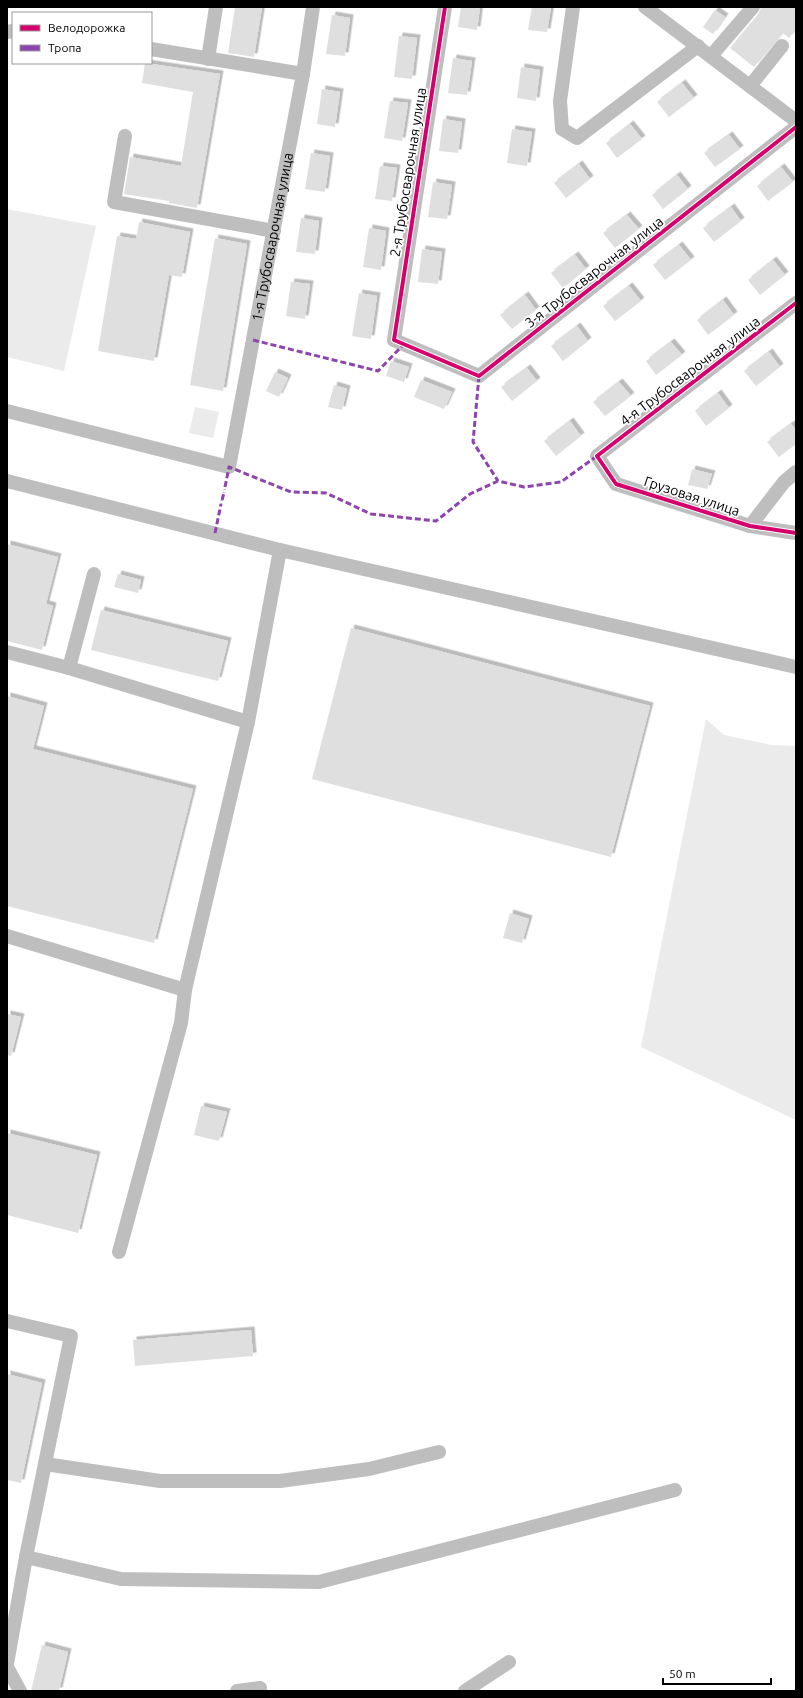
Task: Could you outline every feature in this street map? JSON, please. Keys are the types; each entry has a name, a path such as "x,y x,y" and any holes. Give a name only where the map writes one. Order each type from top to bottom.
{"street":[{"path":"208,59 216,7"},
{"name":"1-я Трубосварочная улица","path":"7,411 230,467 303,74 313,7"},
{"name":"2-я Трубосварочная улица","path":"394,340 445,7"},
{"path":"573,7 560,101 562,129 577,138 698,46"},
{"path":"711,56 753,7"},
{"path":"650,9 796,121"},
{"path":"750,86 782,46"},
{"path":"152,49 303,74"},
{"name":"3-я Трубосварочная улица","path":"394,340 478,376 796,128"},
{"path":"125,136 114,202 274,231"},
{"name":"4-я Трубосварочная улица","path":"597,456 796,303"},
{"name":"Грузовая улица","path":"597,456 616,484 750,526 796,533"},
{"path":"750,526 784,482 796,472"},
{"path":"7,481 280,550 796,667"},
{"path":"119,1252 181,1024 185,990 248,722 280,550"},
{"path":"69,668 94,574"},
{"path":"7,652 69,668 248,722"},
{"path":"7,936 185,990"},
{"path":"7,1321 71,1336 26,1557 7,1664"},
{"path":"45,1464 160,1481 280,1481 369,1469 439,1452"},
{"path":"26,1557 121,1579 320,1582 675,1490"},
{"path":"465,1691 509,1662"},
{"path":"7,1667 20,1691"},
{"path":"237,1691 260,1688"}],"path":[{"path":"224,493 225,487"},
{"path":"221,504 222,500"}],"shaded area":[{"path":"7,209 96,226 64,371 7,357"},
{"path":"195,407 219,412 213,438 189,433"},
{"path":"706,719 724,735 772,745 796,746 796,1120 641,1047"}],"building":[{"path":"235,7 262,7 254,57 228,53"},
{"path":"461,7 480,7 477,30 458,27"},
{"path":"532,7 551,7 547,32 528,30"},
{"path":"761,7 796,7 796,29 789,38 783,33 754,67 730,48 759,13"},
{"path":"715,10 725,17 713,34 703,27"},
{"path":"332,15 350,18 345,56 326,54"},
{"path":"399,36 417,38 412,79 394,77"},
{"path":"453,58 472,61 467,95 448,93"},
{"path":"145,64 220,74 197,208 169,203 169,201 124,194 130,157 181,166 193,92 142,83"},
{"path":"521,67 540,70 536,101 517,98"},
{"path":"682,83 694,98 669,117 657,102"},
{"path":"322,89 340,92 335,127 317,124"},
{"path":"390,101 408,103 402,141 384,138"},
{"path":"443,119 462,122 458,153 439,151"},
{"path":"630,124 642,139 617,158 606,143"},
{"path":"512,129 532,132 527,166 507,163"},
{"path":"729,135 740,149 715,167 704,153"},
{"path":"311,153 330,156 325,192 305,189"},
{"path":"579,164 590,179 566,198 554,183"},
{"path":"380,166 397,168 392,201 375,199"},
{"path":"781,167 793,182 768,201 757,186"},
{"path":"677,175 688,189 663,209 652,195"},
{"path":"433,182 452,185 447,219 428,217"},
{"path":"731,207 741,221 714,242 703,228"},
{"path":"627,215 639,229 615,248 603,233"},
{"path":"301,218 319,221 315,254 296,252"},
{"path":"139,222 190,232 182,277 169,275 154,361 98,351 117,236 136,239"},
{"path":"369,228 386,231 381,270 363,267"},
{"path":"215,238 247,244 223,391 190,385"},
{"path":"679,245 691,260 665,280 653,265"},
{"path":"422,249 442,252 438,284 418,282"},
{"path":"575,255 586,269 563,288 551,273"},
{"path":"773,260 785,275 760,295 748,280"},
{"path":"291,282 310,284 305,319 286,316"},
{"path":"629,286 641,301 615,321 603,306"},
{"path":"359,293 377,296 371,339 352,336"},
{"path":"525,295 536,310 512,329 500,315"},
{"path":"723,300 734,315 708,335 697,320"},
{"path":"577,326 588,341 563,361 551,346"},
{"path":"671,342 682,355 656,375 646,361"},
{"path":"769,352 780,367 756,386 744,371"},
{"path":"391,361 409,367 404,382 386,376"},
{"path":"527,368 537,381 512,401 501,387"},
{"path":"275,372 288,378 279,397 266,391"},
{"path":"421,380 452,392 444,409 414,397"},
{"path":"619,382 631,396 605,416 593,402"},
{"path":"334,385 347,389 342,410 328,407"},
{"path":"718,393 729,408 706,426 695,411"},
{"path":"570,421 581,436 556,456 544,441"},
{"path":"791,424 796,430 796,444 779,457 767,442"},
{"path":"692,469 712,474 707,489 688,485"},
{"path":"7,544 58,557 46,604 53,606 42,650 7,641"},
{"path":"118,574 141,580 138,593 114,587"},
{"path":"101,610 228,641 218,681 91,650"},
{"path":"351,628 650,706 611,857 312,779"},
{"path":"7,696 44,706 33,749 193,789 154,943 7,906"},
{"path":"510,913 529,919 522,943 503,938"},
{"path":"7,1014 21,1017 11,1056 7,1055"},
{"path":"201,1106 227,1112 219,1141 194,1135"},
{"path":"7,1133 97,1155 78,1233 7,1215"},
{"path":"251,1330 253,1356 135,1366 133,1340"},
{"path":"7,1374 42,1383 21,1483 7,1480"},
{"path":"42,1645 68,1652 59,1691 31,1691"}],"marked path":[{"path":"253,340 378,371 404,344"},
{"path":"479,376 473,442 498,481"},
{"path":"225,487 229,467 291,492 326,493 371,514 436,521 470,494 498,481 524,487 561,482 597,456"},
{"path":"222,500 224,493"},
{"path":"215,533 221,504"}],"cycle path":[{"path":"445,7 394,340 479,376 796,127"},
{"path":"796,303 597,456 616,484 750,526 796,533"}]}
